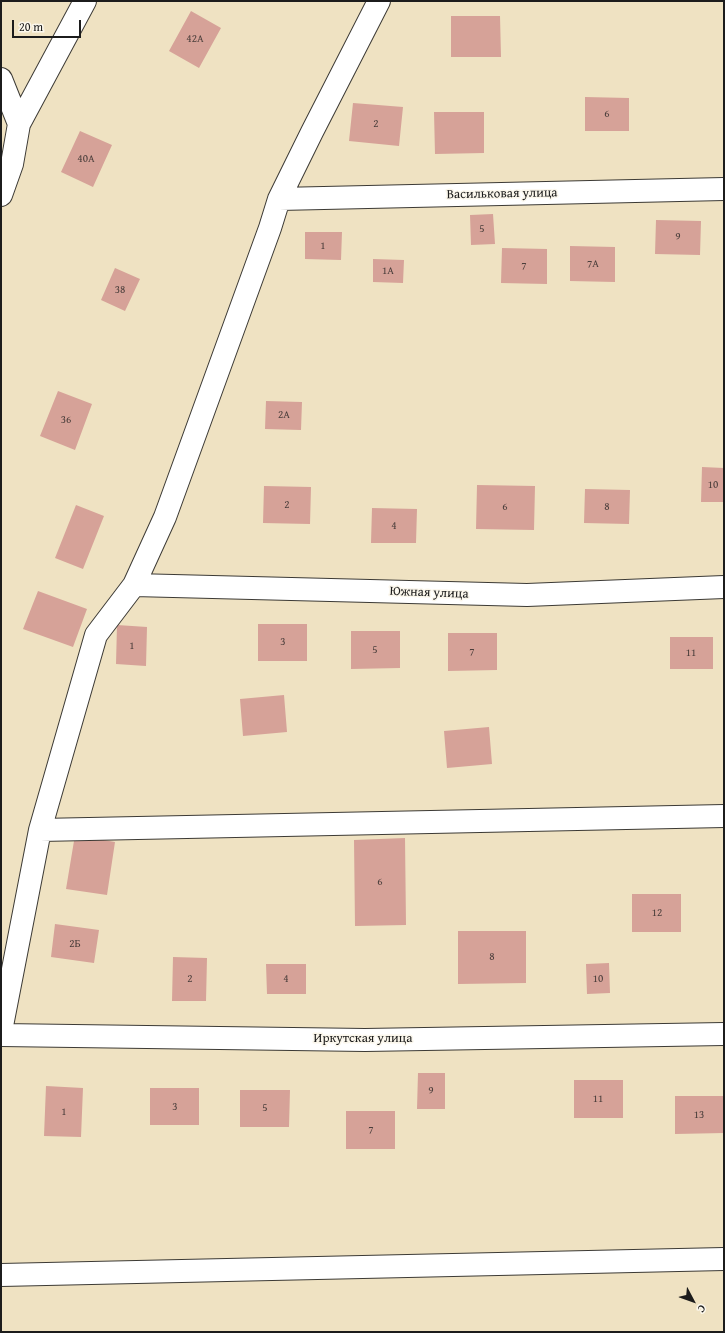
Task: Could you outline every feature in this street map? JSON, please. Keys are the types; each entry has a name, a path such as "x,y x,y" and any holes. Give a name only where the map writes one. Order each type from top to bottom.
{"street":[{"path":"1,195 12,164 19,124 85,1"},
{"path":"1,1031 40,830 96,635 134,585 165,517 279,200 379,1"},
{"path":"1,79 19,124"},
{"name":"Васильковая улица","path":"279,200 724,189"},
{"name":"Южная улица","path":"134,585 528,596 724,587"},
{"path":"40,830 724,816"},
{"name":"Иркутская улица","path":"1,1035 365,1040 724,1034"},
{"path":"1,1275 724,1259"}],"building":[{"path":"191,11 221,28 199,68 169,51"},
{"path":"451,16 500,16 501,57 451,57"},
{"path":"585,97 629,98 629,131 585,131"},
{"path":"353,103 403,107 399,146 349,141"},
{"path":"434,112 484,112 484,153 435,154"},
{"path":"80,131 112,145 93,187 61,172"},
{"path":"493,214 495,244 471,245 470,215"},
{"path":"656,220 701,221 700,255 655,254"},
{"path":"305,232 342,232 341,260 305,259"},
{"path":"570,246 615,247 615,282 570,281"},
{"path":"502,248 547,249 547,284 501,283"},
{"path":"373,259 404,260 403,283 373,282"},
{"path":"115,268 140,279 125,311 101,300"},
{"path":"58,391 92,404 75,450 40,436"},
{"path":"266,401 302,402 301,430 265,429"},
{"path":"702,467 724,468 724,502 701,502"},
{"path":"477,485 535,486 534,530 476,529"},
{"path":"264,486 311,487 310,524 263,523"},
{"path":"585,489 630,490 629,524 584,523"},
{"path":"76,505 104,516 83,569 55,558"},
{"path":"372,508 417,509 416,543 371,543"},
{"path":"38,591 87,609 73,647 23,629"},
{"path":"258,624 307,624 307,661 258,661"},
{"path":"117,625 147,627 146,666 116,664"},
{"path":"351,631 400,631 400,668 351,669"},
{"path":"448,633 497,633 497,670 448,671"},
{"path":"670,637 713,637 713,669 670,669"},
{"path":"284,695 287,732 243,736 240,699"},
{"path":"489,727 492,764 447,768 444,731"},
{"path":"75,835 115,842 107,895 66,889"},
{"path":"405,838 406,925 355,926 354,840"},
{"path":"632,894 681,894 681,932 632,932"},
{"path":"55,924 99,930 94,963 51,957"},
{"path":"458,931 526,931 526,983 458,984"},
{"path":"173,957 207,958 206,1001 172,1001"},
{"path":"609,963 610,993 587,994 586,964"},
{"path":"266,964 306,964 306,994 267,994"},
{"path":"418,1073 445,1073 445,1109 417,1109"},
{"path":"574,1080 623,1080 623,1118 574,1118"},
{"path":"46,1086 83,1088 81,1137 44,1136"},
{"path":"150,1088 199,1088 199,1125 150,1125"},
{"path":"240,1090 290,1090 289,1127 240,1127"},
{"path":"675,1096 724,1096 724,1133 675,1134"},
{"path":"346,1111 395,1111 395,1149 346,1149"}]}
